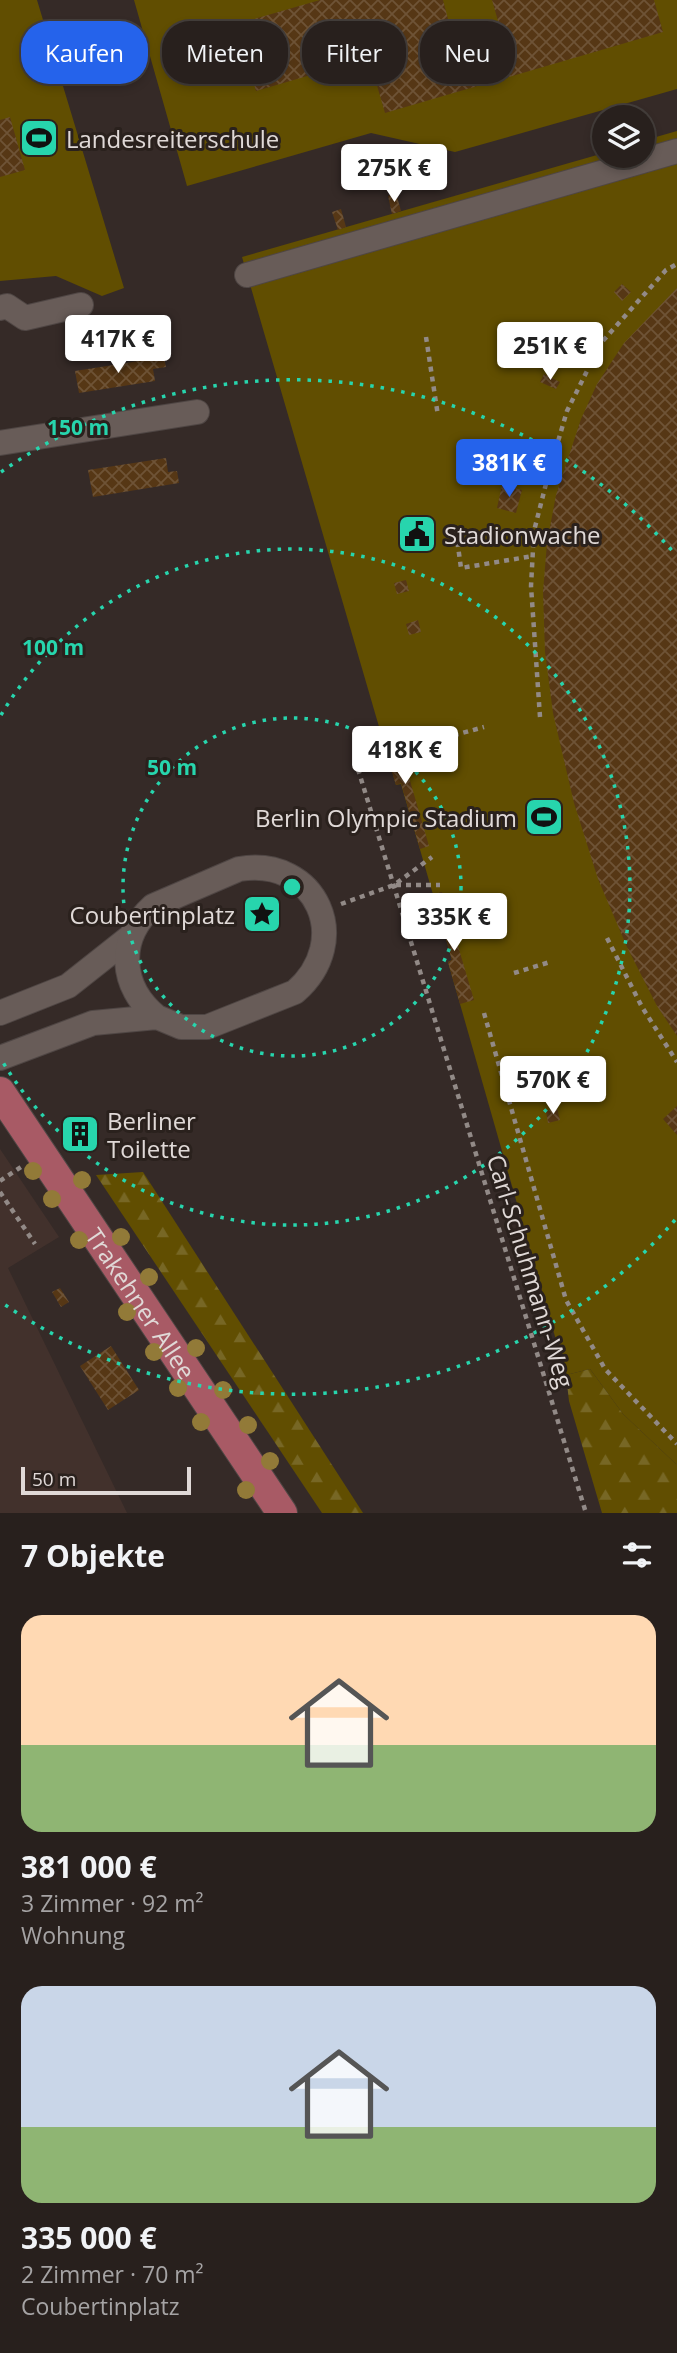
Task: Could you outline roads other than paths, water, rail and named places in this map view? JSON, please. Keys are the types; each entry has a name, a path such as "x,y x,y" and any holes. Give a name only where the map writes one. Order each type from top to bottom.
{"main road":[{"name":"Trakehner Allee","path":"0,1092 282,1513"}],"street":[{"path":"247,275 677,151"},
{"path":"0,308 7,306 25,317 81,305"},
{"path":"0,443 197,412"},
{"path":"0,1013 68,986 130,937 144,915 164,899 251,867 276,870 299,881 316,900 325,937 319,962 306,982 295,992 207,1027 181,1027 157,1017 138,999 132,988 126,962 130,937"},
{"path":"0,1058 93,1023 157,1017"}],"place":[{"name":"Landesreiterschule","path":"39,138"},
{"name":"Stadionwache","path":"417,534"},
{"name":"Berlin Olympic Stadium","path":"544,817"},
{"name":"Coubertinplatz","path":"262,914"},
{"name":"Berliner Toilette","path":"80,1134"}]}
